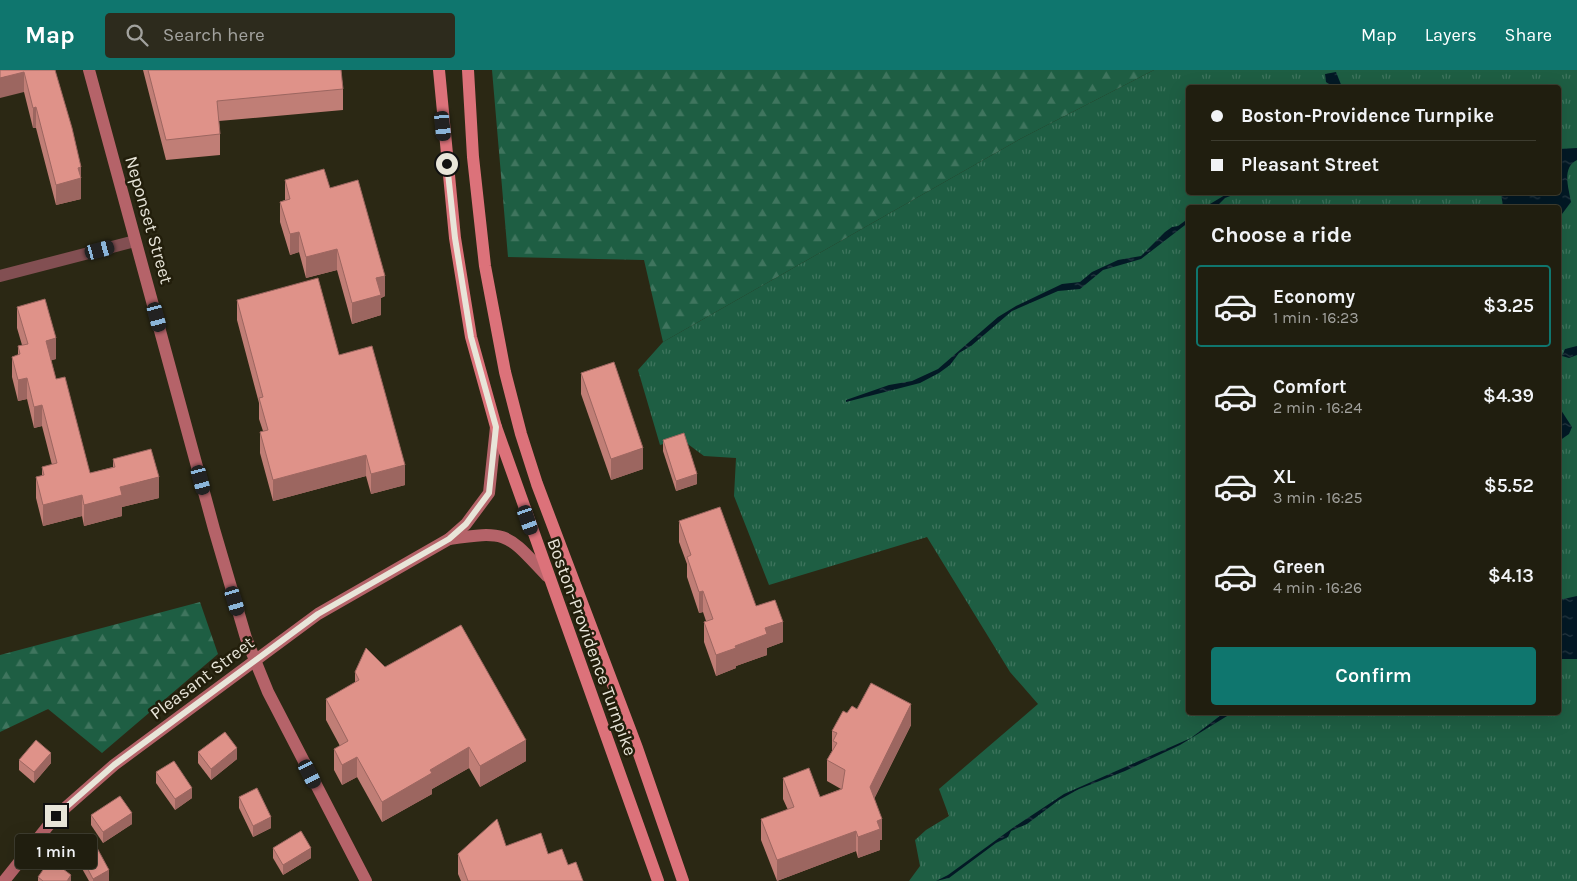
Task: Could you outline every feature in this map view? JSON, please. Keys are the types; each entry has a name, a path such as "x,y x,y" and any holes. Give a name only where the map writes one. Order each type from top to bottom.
{"main road":[{"name":"Boston-Providence Turnpike","path":"439,70 455,238 471,337 496,427 547,576 658,881"},
{"name":"Boston-Providence Turnpike","path":"468,70 473,157 485,266 505,372 521,434 537,484 637,748 683,881"}],"street":[{"name":"Neponset Street","path":"89,70 214,529 254,662 366,881"},
{"path":"0,276 136,241"},
{"name":"Pleasant Street","path":"4,881 56,816 100,778 318,614 449,539 466,524 489,493 496,427"},
{"name":"Pleasant Street","path":"449,539 487,533 502,536 514,541 547,576"}],"green space":[{"path":"492,70 1154,70 1020,139 663,342 644,260 508,257"},
{"path":"1154,70 1577,70 1577,881 909,881 920,866 915,840 926,830 949,816 939,789 1038,704 1010,672 927,537 769,585 734,496 736,458 704,456 681,439 660,445 638,370 663,342 1020,139"},
{"path":"200,602 218,654 102,753 48,709 0,732 0,655"}],"water":[{"path":"1336,72 1341,85 1330,85 1326,82 1325,74"},
{"path":"1577,148 1577,160 1569,168 1567,179 1571,202 1561,215 1561,205 1503,205 1501,195 1561,195 1561,149"},
{"path":"1225,195 1233,195 1225,198 1218,205 1208,205"},
{"path":"1186,220 1186,224 1141,259 1103,270 1080,289 1058,291 1012,311 971,346 959,353 950,365 939,373 920,383 846,402 846,400 889,385 912,381 938,369 998,317 1016,306 1062,284 1080,282 1092,272 1118,260 1141,256 1165,232 1172,227 1178,226"},
{"path":"1577,346 1577,355 1569,358 1562,356 1565,349"},
{"path":"1561,410 1572,427 1569,434 1561,440"},
{"path":"1577,596 1577,659 1561,659 1561,600"},
{"path":"1221,715 1229,715 1180,745 1125,771 1079,789 1059,800 1027,824 1011,831 1008,837 996,843 949,878 936,881 948,875 1014,827 1064,794 1191,738"}],"building":[{"path":"0,70 55,70 72,128 81,167 78,168 81,178 56,185 36,107 33,108 24,72 0,78"},
{"path":"148,70 341,70 343,89 217,101 220,134 166,140"},
{"path":"324,169 330,188 358,180 385,276 376,278 381,295 352,303 337,249 306,257 299,232 290,234 280,202 290,199 285,180"},
{"path":"318,278 339,355 372,346 405,465 371,474 366,455 273,480 260,432 268,430 259,398 263,397 237,300"},
{"path":"45,299 56,338 46,341 56,379 65,377 90,473 115,467 113,459 151,449 159,477 120,487 122,495 84,505 82,495 43,505 36,477 44,475 42,467 57,463 42,405 34,407 27,378 18,380 12,357 20,354 18,346 28,344 17,307"},
{"path":"614,362 643,448 611,459 581,373"},
{"path":"684,433 697,474 676,481 663,440"},
{"path":"720,507 756,606 775,600 783,622 765,628 767,634 716,655 704,622 713,619 703,591 699,592 687,557 691,555 679,521"},
{"path":"461,625 526,740 480,766 469,747 430,770 432,773 382,802 357,757 342,765 334,749 348,741 326,699 359,680 355,672 366,648 385,667"},
{"path":"871,683 911,704 870,787 882,819 877,821 880,829 858,837 856,831 777,860 761,819 794,807 783,778 809,768 820,797 842,789 845,770 827,760 837,743 833,741 837,733 832,731 843,711 847,713 852,706 857,709"},
{"path":"225,732 237,748 211,769 198,752"},
{"path":"36,740 51,753 34,772 19,760"},
{"path":"174,761 192,788 175,799 156,772"},
{"path":"257,788 271,817 253,826 239,797"},
{"path":"120,796 132,813 103,832 91,815"},
{"path":"497,819 506,846 541,833 548,854 562,849 568,865 576,862 583,881 468,881 458,854"},
{"path":"301,831 311,848 283,865 273,848"},
{"path":"96,846 109,870 93,879 80,854"},
{"path":"54,862 71,875 67,881 43,881 38,877 45,867 48,870"}],"route":[{"path":"56,816 114,765 289,634 318,614 449,539 466,524 489,493 493,473 496,427 471,337 455,238 447,164"}]}
